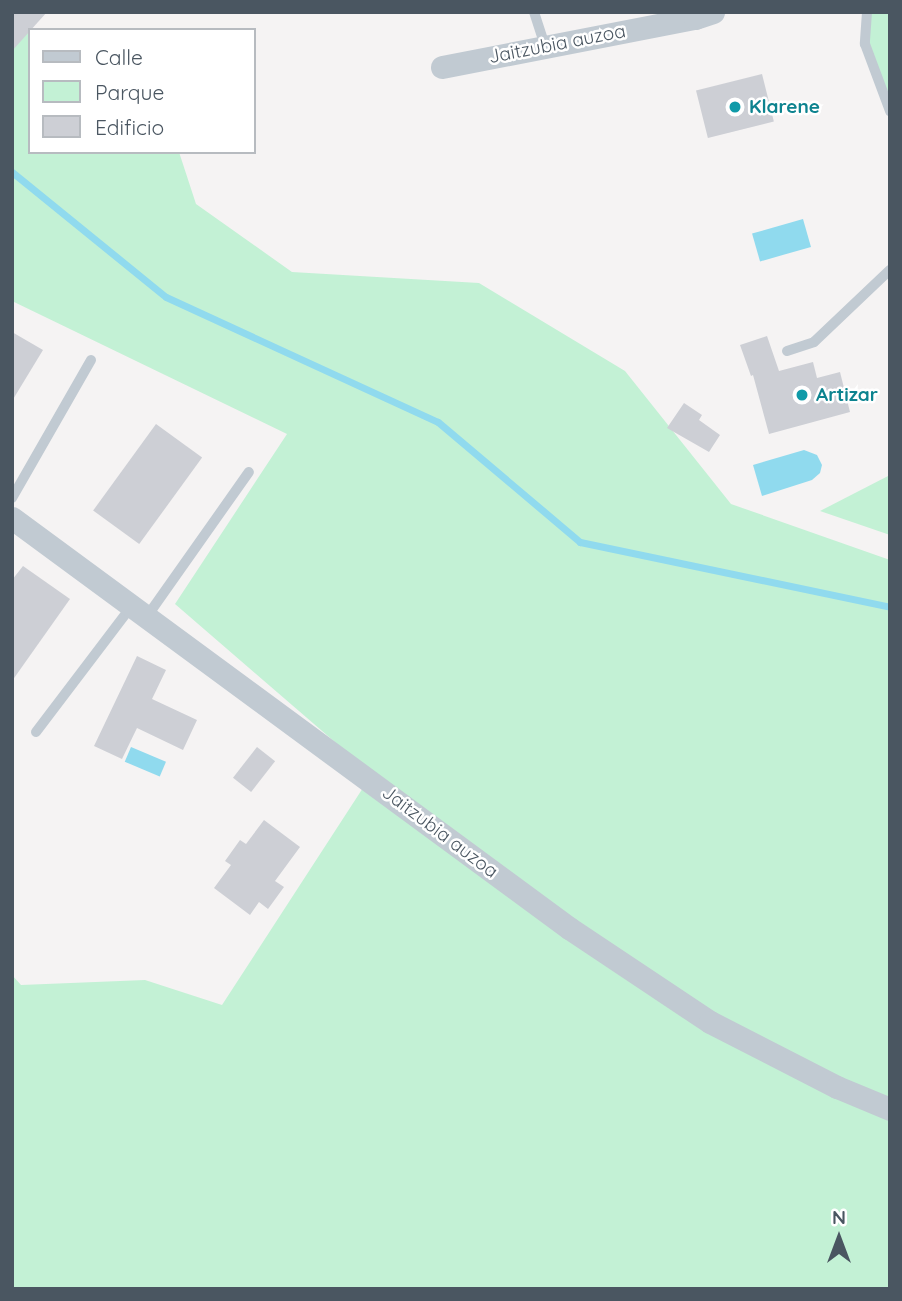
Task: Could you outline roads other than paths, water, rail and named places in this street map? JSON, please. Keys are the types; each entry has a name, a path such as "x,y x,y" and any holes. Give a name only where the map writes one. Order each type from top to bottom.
{"street":[{"name":"Jaitzubia auzoa","path":"442,67 695,18 713,12"},
{"name":"Jaitzubia auzoa","path":"12,518 579,935 710,1021 838,1087 890,1109"}],"lane":[{"path":"534,12 545,45"},
{"path":"867,12 865,44 890,111"},
{"path":"787,351 814,342 890,270"},
{"path":"12,498 91,360"},
{"path":"36,732 140,610 249,472"}],"water":[{"path":"803,219 811,247 760,261 752,234"},
{"path":"804,450 817,455 822,465 820,473 812,480 762,496 753,465"},
{"path":"131,747 166,762 160,777 125,762"}],"waterway":[{"path":"12,172 166,297 438,422 580,542 890,607"}],"place":[{"name":"Klarene","path":"735,107"},
{"name":"Artizar","path":"802,395"}]}
